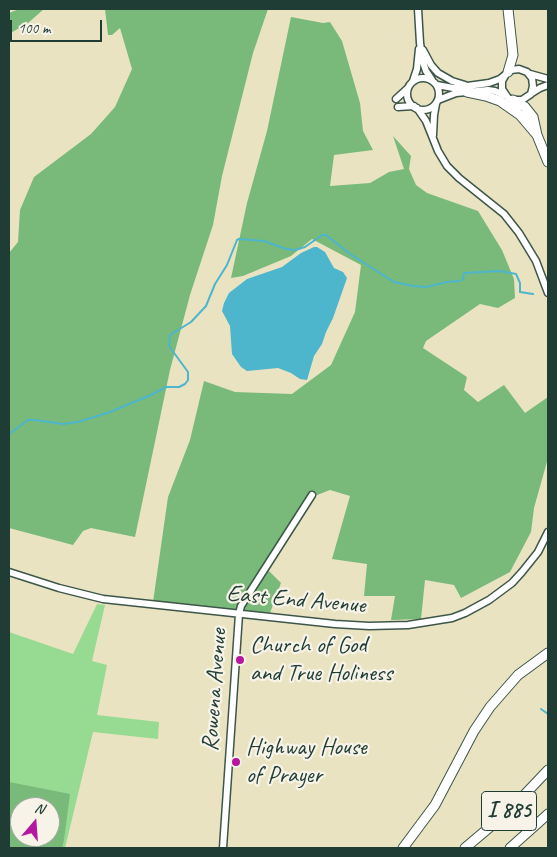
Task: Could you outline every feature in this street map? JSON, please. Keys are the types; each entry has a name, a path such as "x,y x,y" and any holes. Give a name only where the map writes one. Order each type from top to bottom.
{"highway":[{"path":"507,74 512,64 513,55 508,9"},
{"path":"468,89 500,102 520,115 538,135"},
{"path":"510,98 525,107 530,113 548,162"},
{"path":"403,848 434,805 474,731 490,707 518,675 548,653"},
{"name":"I 885","path":"466,848 510,810 548,770"},
{"name":"I 885","path":"510,848 548,814"}],"street":[{"path":"418,9 420,43 424,67 439,92 434,115 433,135"},
{"path":"420,43 417,69 408,98 433,135 438,151 453,172 504,214 519,233 536,261 548,293"},
{"path":"420,43 431,65 438,73 468,89"},
{"path":"398,107 428,109 451,94 493,82 519,69 548,79"},
{"path":"507,74 502,86 510,98"},
{"path":"529,74 533,84 530,94"},
{"path":"396,99 422,78 450,88 491,90 510,98 522,100 548,85"},
{"name":"Rowena Avenue","path":"223,848 239,614 242,606 312,495"},
{"name":"East End Avenue","path":"9,572 102,599 369,626 408,625 452,618 483,604 512,582 531,562 548,532"}],"green space":[{"path":"19,9 44,9 28,23 9,34 9,13"},
{"path":"105,9 268,9 253,53 222,176 213,225 190,295 170,370 135,537 91,528 83,531 73,545 9,528 9,253 18,242 20,210 34,177 91,134 115,107 132,69 120,28 112,35 108,35"},
{"path":"291,17 323,23 330,22 342,41 360,103 363,131 373,150 334,155 330,186 370,183 389,172 404,169 393,136 411,156 409,169 416,185 427,193 478,211 502,250 514,279 515,298 498,308 480,304 426,341 423,348 467,377 464,390 478,402 504,385 525,413 548,397 548,458 534,508 531,532 510,572 461,598 454,585 425,580 421,619 391,620 395,596 364,596 367,564 332,559 350,496 330,490 307,499 265,567 281,583 270,613 153,602 168,497 190,440 204,381 235,392 292,394 331,365 355,312 361,265 312,239 291,256 243,276 231,278 247,203 267,131"},
{"path":"97,604 105,605 92,661 107,665 97,715 159,722 158,739 93,732 65,848 9,848 9,632 73,654"},
{"path":"9,782 70,794 62,848 9,848"}],"water":[{"path":"314,247 325,252 334,268 343,272 347,278 322,344 314,356 307,380 300,379 278,368 247,371 241,367 232,354 230,326 222,311 229,293 247,279 282,267 301,253"}],"waterway":[{"path":"9,434 28,420 63,424 78,422 110,412 166,387 179,387 185,384 188,380 188,372 169,346 170,335 191,322 206,306 215,284 227,265 239,239 264,241 286,249 295,250 305,247 322,235 326,235 350,254 394,282 426,287 460,281 463,279 464,273 500,271 516,274 520,283 520,292 533,294"},
{"path":"541,709 548,714"}],"place":[{"name":"Church of God and True Holiness","path":"240,660"},
{"name":"Highway House of Prayer","path":"236,762"}]}
